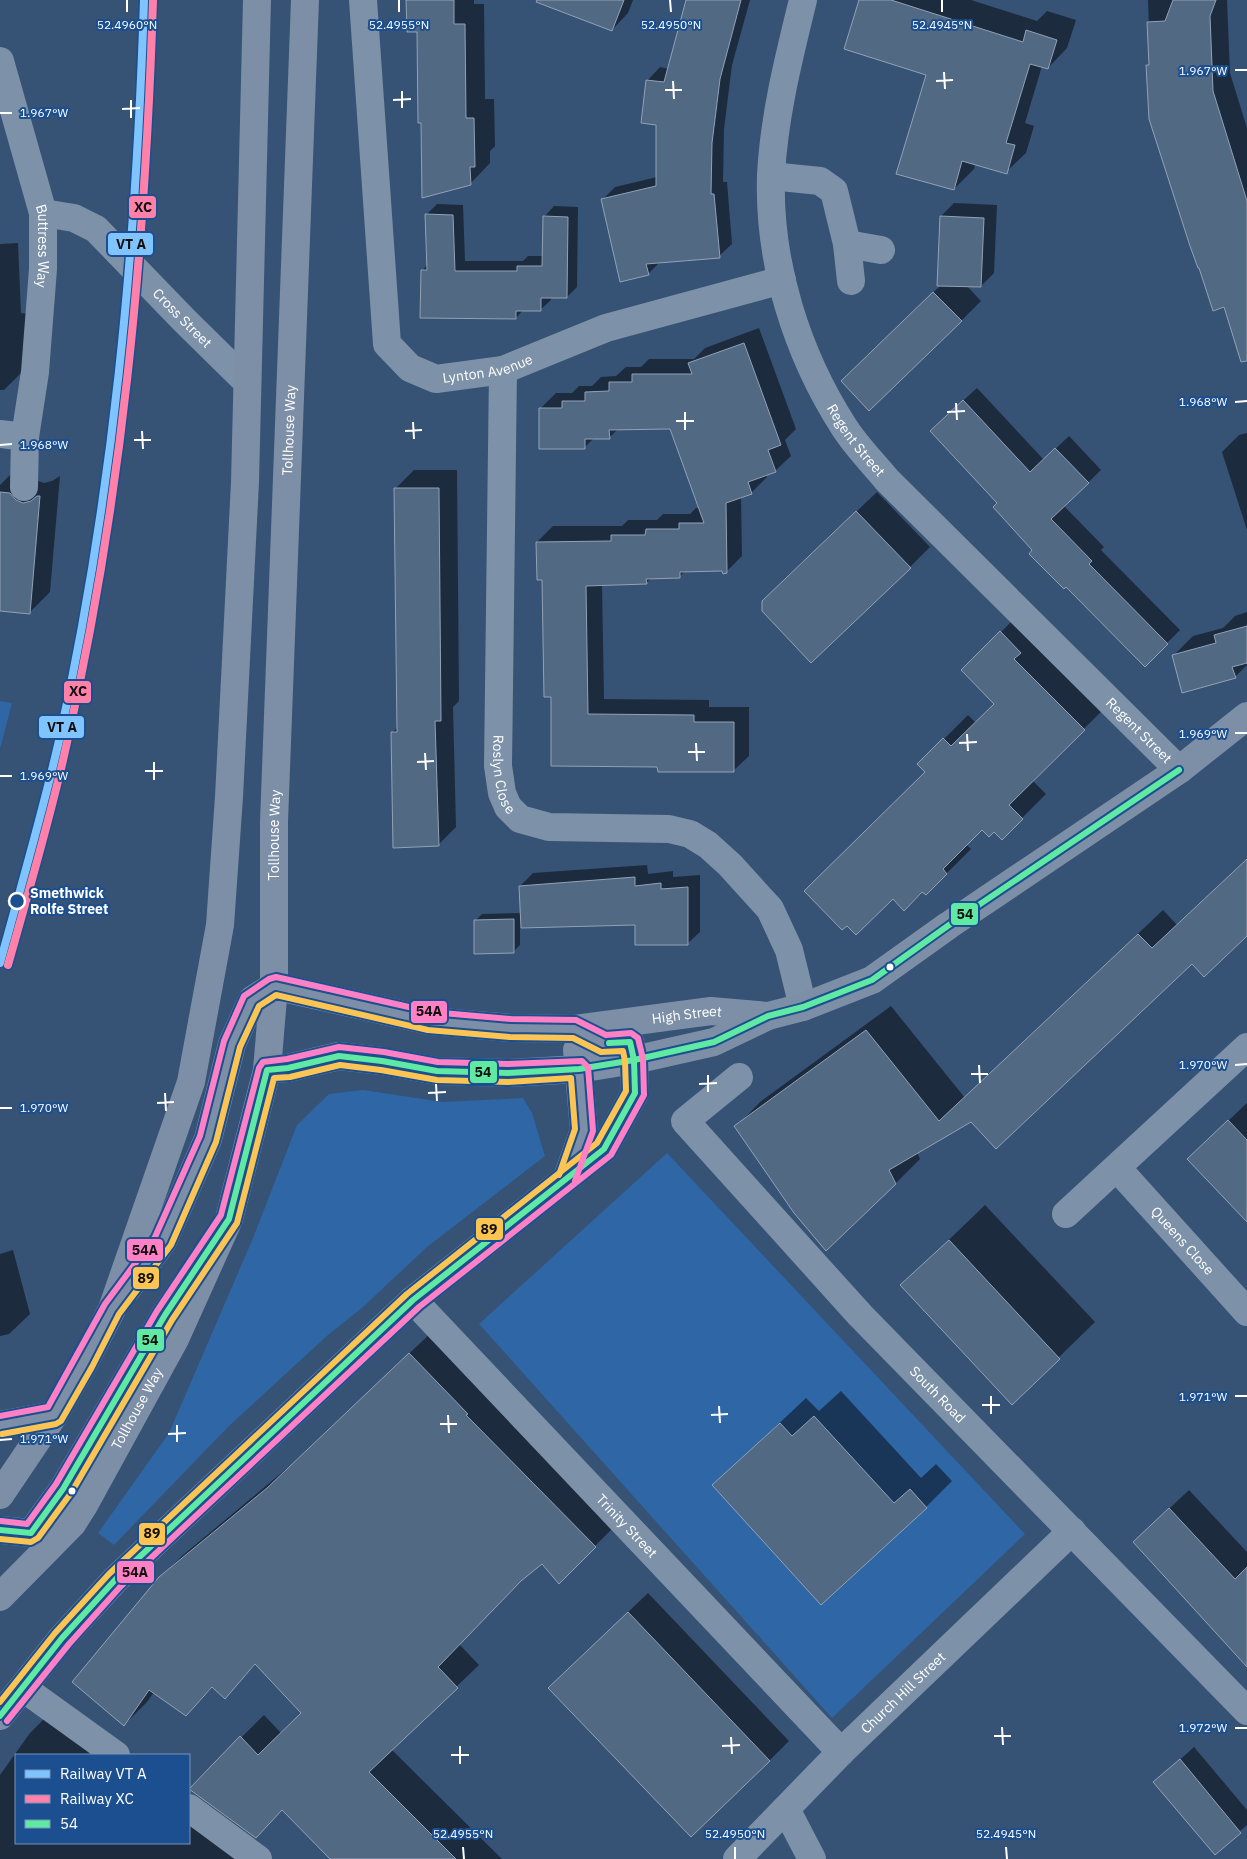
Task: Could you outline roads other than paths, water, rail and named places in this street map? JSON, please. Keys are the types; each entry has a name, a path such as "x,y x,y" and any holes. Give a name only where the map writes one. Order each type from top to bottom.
{"main road":[{"path":"0,1495 54,1415 112,1309 191,1082 220,925 233,728 245,482 257,0"},
{"name":"Tollhouse Way","path":"0,1597 72,1524 175,1339 229,1219 267,1070 274,986 274,822 305,0"},
{"name":"High Street","path":"267,1070 288,1068 339,1056 382,1061 437,1071 508,1073 579,1069 634,1060 714,1042 768,1016 803,1007 872,980 949,925 1179,770 1247,716"},
{"name":"High Street","path":"1179,770 1247,735"},
{"path":"112,1309 163,1241 208,1139 232,1044 252,1000 274,986"},
{"name":"High Street","path":"274,986 430,1021 511,1028 575,1029 711,1011 768,1016"},
{"path":"567,1178 584,1130 575,1029"},
{"name":"High Street","path":"575,1029 604,1044 630,1042 634,1060"},
{"path":"0,1716 62,1638 115,1580 412,1300 604,1149 634,1093 634,1060"},
{"path":"0,1530 31,1533 50,1508 165,1315 229,1219"},
{"path":"0,1425 54,1415"}],"street":[{"name":"Lynton Avenue","path":"363,0 387,344 410,368 436,379 503,370 606,328 782,280"},
{"name":"Regent Street","path":"804,0 785,71 774,145 772,176 774,240 794,324 817,381 845,429 888,480 1179,770"},
{"name":"Buttress Way","path":"0,61 43,213 43,269 35,372 12,436 24,487"},
{"path":"772,176 820,181 834,191 847,244 851,281"},
{"name":"Cross Street","path":"43,213 74,218 96,229 247,382"},
{"path":"847,244 881,250"},
{"name":"Roslyn Close","path":"503,370 498,766 502,793 508,807 520,819 549,827 669,829 690,834 708,845 730,865 770,909 789,950 803,1007"},
{"path":"1066,1214 1247,1047"},
{"name":"South Road","path":"739,1077 686,1121 860,1315 1247,1711"},
{"name":"Queens Close","path":"1117,1168 1247,1312"},
{"name":"Trinity Street","path":"412,1300 841,1752"},
{"name":"Church Hill Street","path":"738,1859 841,1752 1072,1531"},
{"path":"23,1688 115,1754"},
{"path":"190,1809 248,1853"},
{"path":"786,1809 812,1859"}],"rail line":[{"name":"XC","path":"8,965 66,747 102,562 116,469 137,282 144,189 153,0"}],"place":[{"name":"Smethwick Rolfe Street","path":"17,901"}]}
